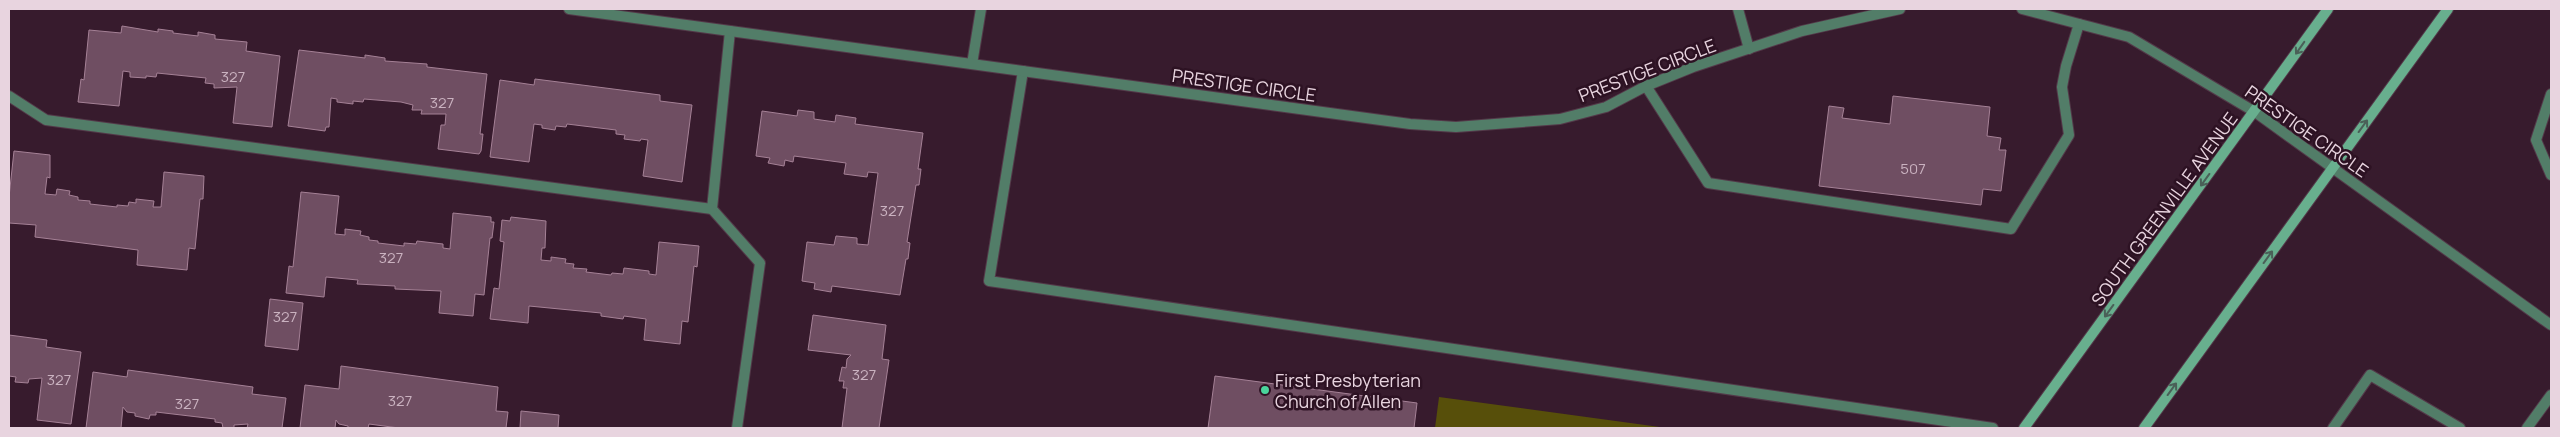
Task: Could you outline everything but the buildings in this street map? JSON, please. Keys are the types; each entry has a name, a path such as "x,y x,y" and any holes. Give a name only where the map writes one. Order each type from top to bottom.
{"main road":[{"name":"SOUTH GREENVILLE AVENUE","path":"2024,428 2328,9"},
{"path":"2144,428 2448,9"}],"street":[{"name":"PRESTIGE CIRCLE","path":"569,9 1410,124 1456,127 1560,118 1606,107 1646,86 1693,67 1802,31 1900,9"},
{"path":"972,64 981,9"},
{"path":"1738,9 1749,49"},
{"name":"PRESTIGE CIRCLE","path":"2022,9 2129,37 2255,112 2551,324"},
{"path":"1646,86 1708,183 2011,229 2070,135 2062,87 2066,66 2079,24"},
{"path":"712,209 730,30"},
{"path":"1023,71 989,281 1993,428"},
{"path":"2551,94 2536,140 2551,175"},
{"path":"9,96 46,120 712,209 760,263 737,428"},
{"path":"2333,428 2370,375 2460,428"},
{"path":"2527,428 2551,395"}],"shaded area":[{"path":"1439,397 1667,428 1435,428"}],"place":[{"name":"First Presbyterian Church of Allen","path":"1265,390"}]}
